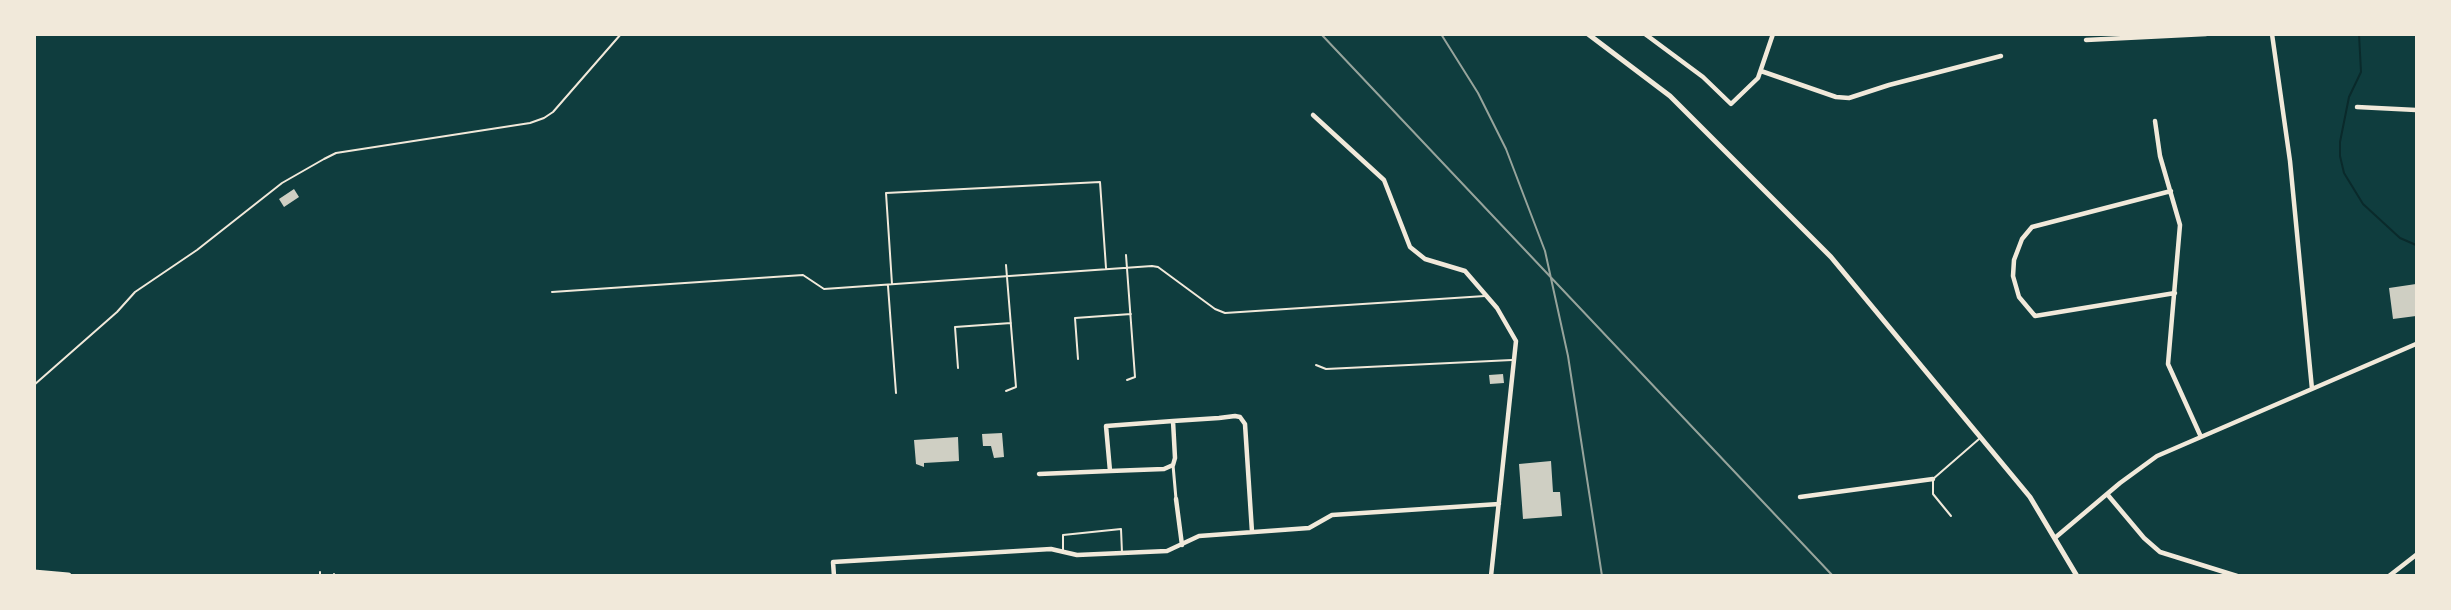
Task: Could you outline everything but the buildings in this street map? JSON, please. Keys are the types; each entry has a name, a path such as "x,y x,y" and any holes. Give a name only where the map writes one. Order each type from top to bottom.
{"main road":[{"path":"34,573 68,576"}],"street":[{"path":"1588,34 1670,96 1778,202 1848,275 2030,497 2056,537 2077,576"},
{"path":"1645,34 1703,77 1731,104 1758,78 1773,34"},
{"path":"2086,40 2206,34"},
{"path":"2272,34 2290,161 2312,389"},
{"path":"1761,71 1844,98 1889,84 2001,56"},
{"path":"2357,107 2416,110"},
{"path":"1313,115 1384,180 1392,196 1404,236 1413,250 1428,260 1462,269 1488,296 1516,341 1491,576"},
{"path":"2155,121 2160,156 2180,225 2168,364 2201,437"},
{"path":"2171,191 2032,227 2022,239 2014,260 2013,276 2019,297 2035,316 2175,294"},
{"path":"2056,537 2157,456 2416,344"},
{"path":"1110,471 1106,426 1235,416 1243,419 1252,532"},
{"path":"1173,421 1175,458 1173,465 1182,545"},
{"path":"1039,474 1164,469 1173,465"},
{"path":"1800,497 1933,479"},
{"path":"2107,494 2144,538 2160,552 2237,576"},
{"path":"834,576 833,562 1049,549 1076,555 1167,551 1199,536 1310,528 1332,515 1499,504"},
{"path":"2389,576 2416,555"}],"lane":[{"path":"34,385 117,312 135,292 197,250 282,183 336,153 530,123 544,117 554,112 621,34"},
{"path":"896,393 886,193 1100,182 1106,269"},
{"path":"1126,255 1135,377 1127,380"},
{"path":"1006,265 1016,387 1014,390 1006,391"},
{"path":"552,292 803,275 824,289 1127,267 1158,267 1215,309 1228,313 1488,296"},
{"path":"1078,359 1076,318 1131,314"},
{"path":"958,368 955,327 1011,324"},
{"path":"1316,365 1326,369 1515,360"},
{"path":"1951,516 1933,494 1933,479 1981,437"},
{"path":"1063,552 1063,535 1121,530 1122,553"}],"waterway":[{"path":"2359,34 2361,72 2349,97 2340,142 2344,173 2363,204 2400,238 2416,245"}],"railway":[{"path":"1321,34 1833,576"},
{"path":"1441,34 1478,93 1506,149 1545,251 1568,356 1602,576"}]}
